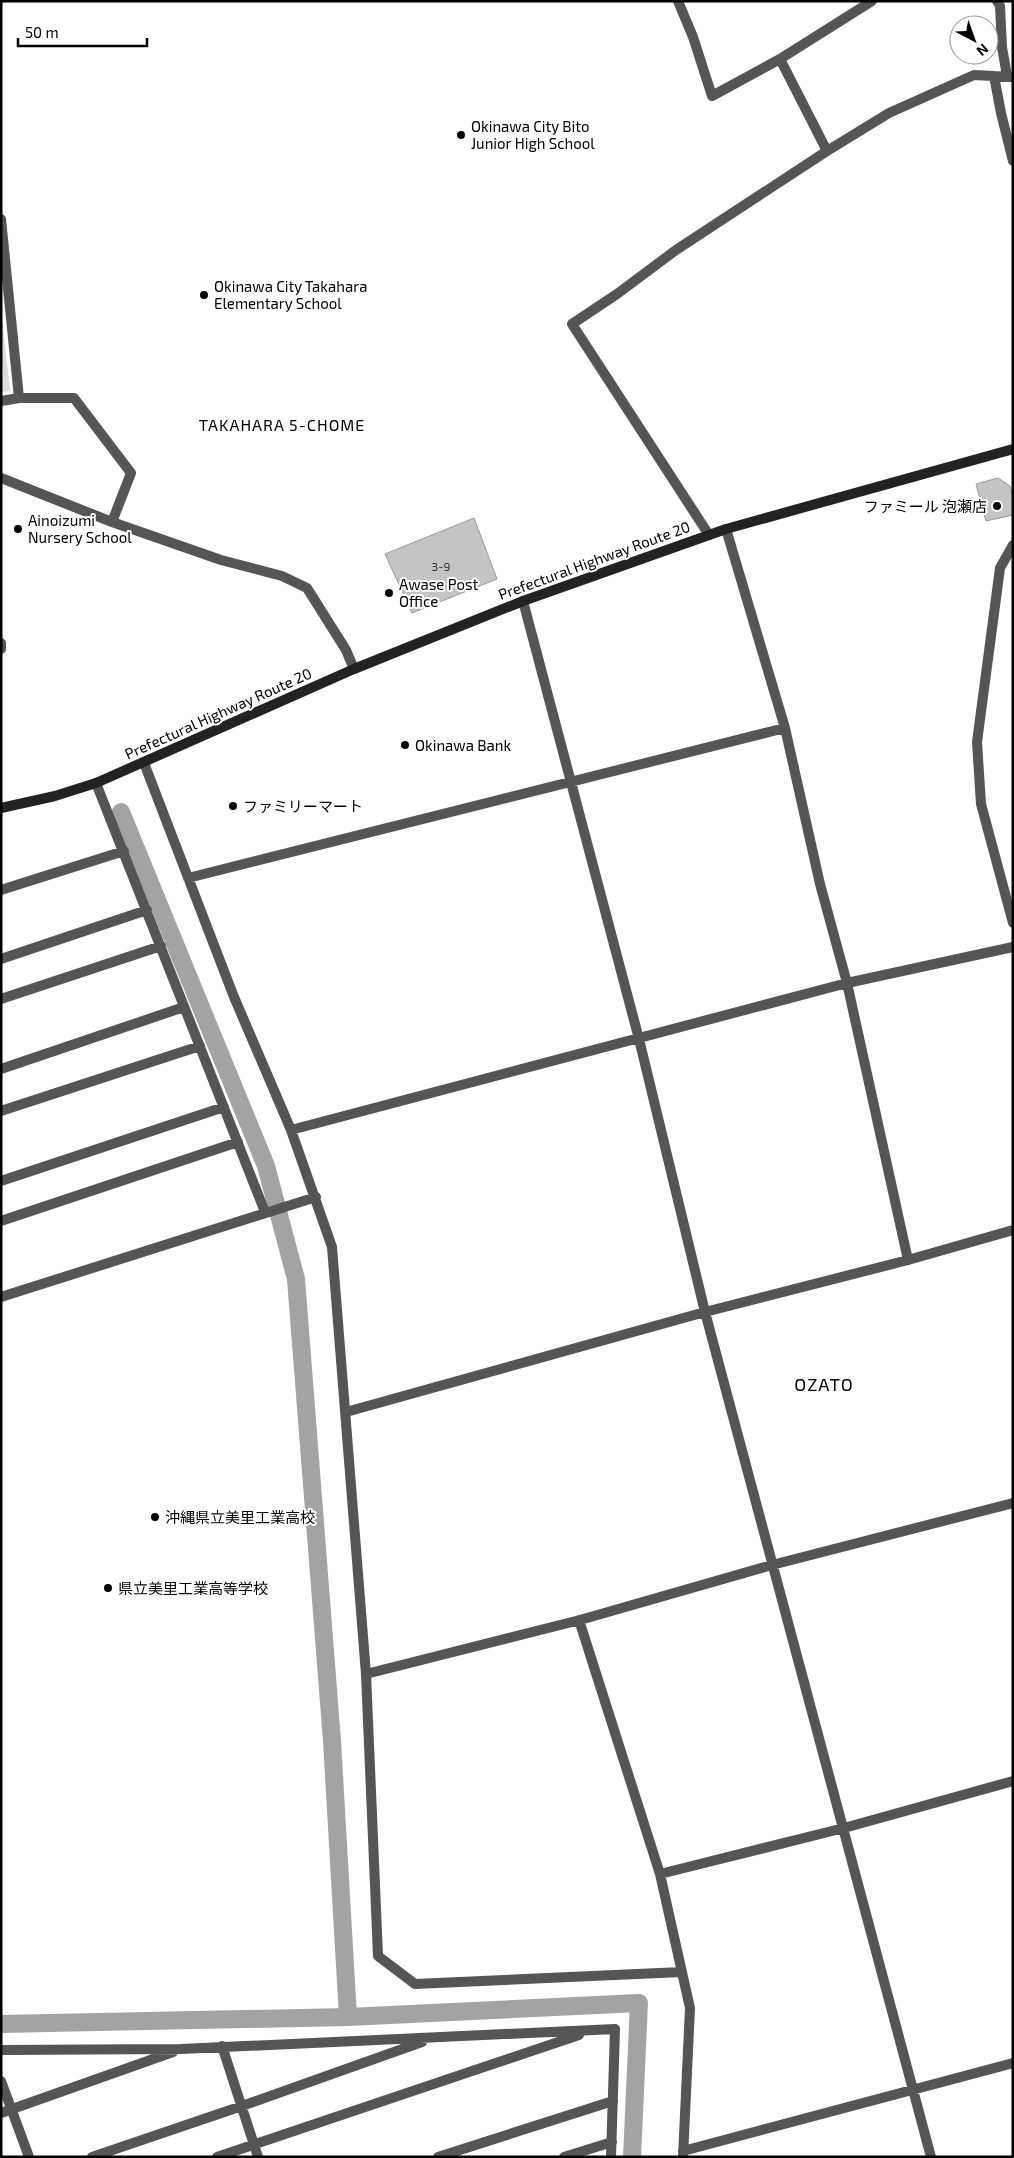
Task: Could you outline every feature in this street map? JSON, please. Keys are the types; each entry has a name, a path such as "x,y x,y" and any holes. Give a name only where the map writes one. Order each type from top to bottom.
{"main road":[{"name":"Prefectural Highway Route 20","path":"1,808 55,796 96,783 354,669 523,601 709,535 1013,449"}],"street":[{"path":"678,1 693,37 712,96 780,60 872,1"},
{"path":"709,535 572,324 617,294 676,250 827,151 889,113 974,75 1010,76 1002,47 1000,6 998,1"},
{"path":"780,60 827,151"},
{"path":"994,76 1013,161"},
{"path":"1,219 19,398"},
{"path":"1,401 19,398 74,398 131,473 112,522"},
{"path":"1,478 112,522 221,560 282,576 307,588 346,650 354,669"},
{"path":"726,529 785,728 820,884 847,983 908,1260"},
{"path":"1013,545 1000,568 977,742 981,804 1013,924"},
{"path":"523,601 639,1040 705,1312 932,2157"},
{"path":"1,644 1,649"},
{"path":"188,878 785,728"},
{"path":"144,763 234,997 291,1130 332,1247 366,1674 378,1956 415,1984 682,1972"},
{"path":"96,783 265,1212"},
{"path":"1,890 124,851"},
{"path":"1,959 147,910"},
{"path":"1,999 161,946"},
{"path":"291,1130 639,1040 847,983 1013,947"},
{"path":"1,1069 184,1007"},
{"path":"1,1111 200,1046"},
{"path":"1,1181 224,1107"},
{"path":"1,1221 238,1142"},
{"path":"1,1297 316,1197"},
{"path":"346,1412 705,1312 908,1260 1013,1230"},
{"path":"366,1674 580,1620 772,1565 1013,1503"},
{"path":"580,1620 660,1874 690,2008 683,2154 1013,2063"},
{"path":"660,1874 844,1828 1013,1780"},
{"path":"1,2050 181,2049 615,2029 611,2157"},
{"path":"217,2157 592,2030"},
{"path":"92,2157 432,2038"},
{"path":"222,2046 258,2157"},
{"path":"6,2111 181,2049"},
{"path":"1,2081 6,2111 29,2157"},
{"path":"438,2157 613,2101"},
{"path":"564,2157 612,2142"}],"shaded area":[{"path":"1,309 10,391 1,392"}],"building":[{"name":"ファミール 泡瀬店","path":"998,478 1010,486 1013,498 1013,515 986,521 976,484"},
{"path":"474,518 497,579 412,613 385,554"}],"waterway":[{"path":"121,812 266,1166 296,1279 332,1741 348,2017"},
{"path":"1,2024 348,2017 639,2003 632,2157"}],"place":[{"name":"Okinawa City Bito Junior High School","path":"461,135"},
{"name":"Okinawa City Takahara Elementary School","path":"204,295"},
{"name":"ファミール 泡瀬店","path":"997,506"},
{"name":"Ainoizumi Nursery School","path":"18,529"},
{"name":"Awase Post Office","path":"389,593"},
{"name":"Okinawa Bank","path":"405,745"},
{"name":"ファミリーマート","path":"233,806"},
{"name":"沖縄県立美里工業高校","path":"155,1517"},
{"name":"県立美里工業高等学校","path":"108,1588"}],"district":[{"name":"TAKAHARA 5-CHOME","path":"282,424"},
{"name":"OZATO","path":"824,1384"}]}
